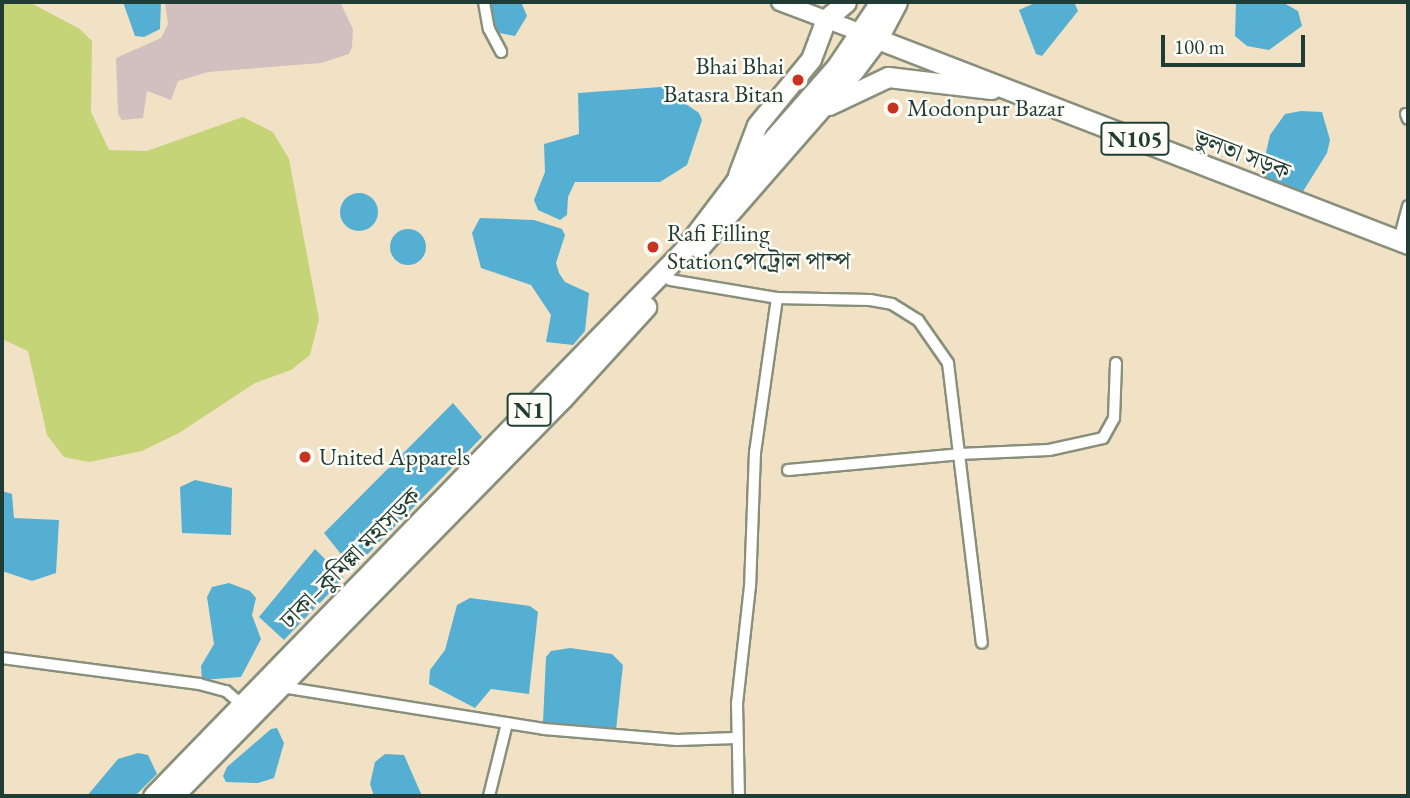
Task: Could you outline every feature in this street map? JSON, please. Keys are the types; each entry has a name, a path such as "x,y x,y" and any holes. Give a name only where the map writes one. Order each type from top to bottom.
{"highway":[{"path":"736,181 757,125 811,59 826,19 846,2"},
{"name":"ঢাকা–কুমিল্লা মহাসড়ক","path":"152,796 593,340 683,251 736,181 870,36 880,2"},
{"name":"ঢাকা–কুমিল্লা মহাসড়ক","path":"173,796 562,399 764,178 897,2"},
{"name":"ভুলতা সড়ক","path":"870,36 1404,242"},
{"path":"814,113 888,77 1006,90"}],"main road":[{"path":"780,2 870,36"}],"street":[{"path":"484,2 489,29 501,52"},
{"path":"1404,242 1408,206"},
{"path":"670,280 777,298 870,300 892,304 918,320 948,363 982,643"},
{"path":"739,796 736,738 750,586 755,452 777,298"},
{"path":"788,470 959,454 1049,450 1103,438 1114,418 1116,363"},
{"path":"2,658 199,684 226,691 240,703"},
{"path":"281,687 314,689 438,715 507,723 651,738 736,738"},
{"path":"489,796 507,723"}],"shaded area":[{"path":"165,2 340,2 353,29 352,47 349,54 321,63 208,72 178,81 171,100 147,91 143,118 122,120 118,114 116,58 161,38 168,24"}],"green space":[{"path":"2,2 29,2 80,29 92,41 91,112 109,150 147,151 243,117 273,132 289,159 319,319 310,355 291,370 255,383 179,433 142,451 89,462 64,457 47,435 28,351 2,339"}],"water":[{"path":"123,2 161,2 160,29 144,37 135,36"},
{"path":"490,2 521,2 527,16 515,36 494,32"},
{"path":"1037,2 1074,2 1078,11 1042,56 1036,54 1019,10"},
{"path":"1236,2 1282,2 1298,11 1302,26 1269,50 1247,46 1235,36"},
{"path":"661,87 699,113 702,120 687,165 660,182 575,182 568,197 567,215 560,220 538,210 534,200 545,172 544,144 579,134 578,93"},
{"path":"1301,111 1322,112 1330,140 1327,153 1302,193 1295,195 1263,185 1261,175 1270,135 1285,114"},
{"path":"359,193 372,199 378,212 372,225 359,231 346,225 340,212 346,199"},
{"path":"480,218 534,220 562,229 565,235 556,263 559,273 565,282 589,293 585,331 573,345 546,342 551,315 531,285 481,268 472,233"},
{"path":"408,229 421,234 426,247 421,260 408,265 395,260 390,247 395,234"},
{"path":"453,403 482,437 353,569 324,533"},
{"path":"195,480 232,488 231,535 182,533 180,487"},
{"path":"2,491 12,494 14,518 59,520 56,573 32,581 2,571"},
{"path":"315,549 344,578 284,640 259,617"},
{"path":"229,583 250,591 256,598 252,615 261,639 241,677 202,680 201,666 214,644 207,597 212,587"},
{"path":"470,598 530,606 538,612 529,694 491,689 475,708 429,684 430,670 445,650 457,605"},
{"path":"570,648 612,654 623,665 616,730 543,722 546,657 551,651"},
{"path":"277,728 284,743 274,778 258,783 226,782 223,776 227,767 271,729"},
{"path":"138,753 148,755 157,774 135,796 87,796 118,759"},
{"path":"385,754 404,755 422,796 374,796 370,784 375,762"}],"place":[{"name":"Bhai Bhai Batasra Bitan","path":"798,80"},
{"name":"Modonpur Bazar","path":"893,108"},
{"name":"Rafi Filling Stationপেট্রোল পাম্প","path":"653,247"},
{"name":"United Apparels","path":"305,457"}]}
